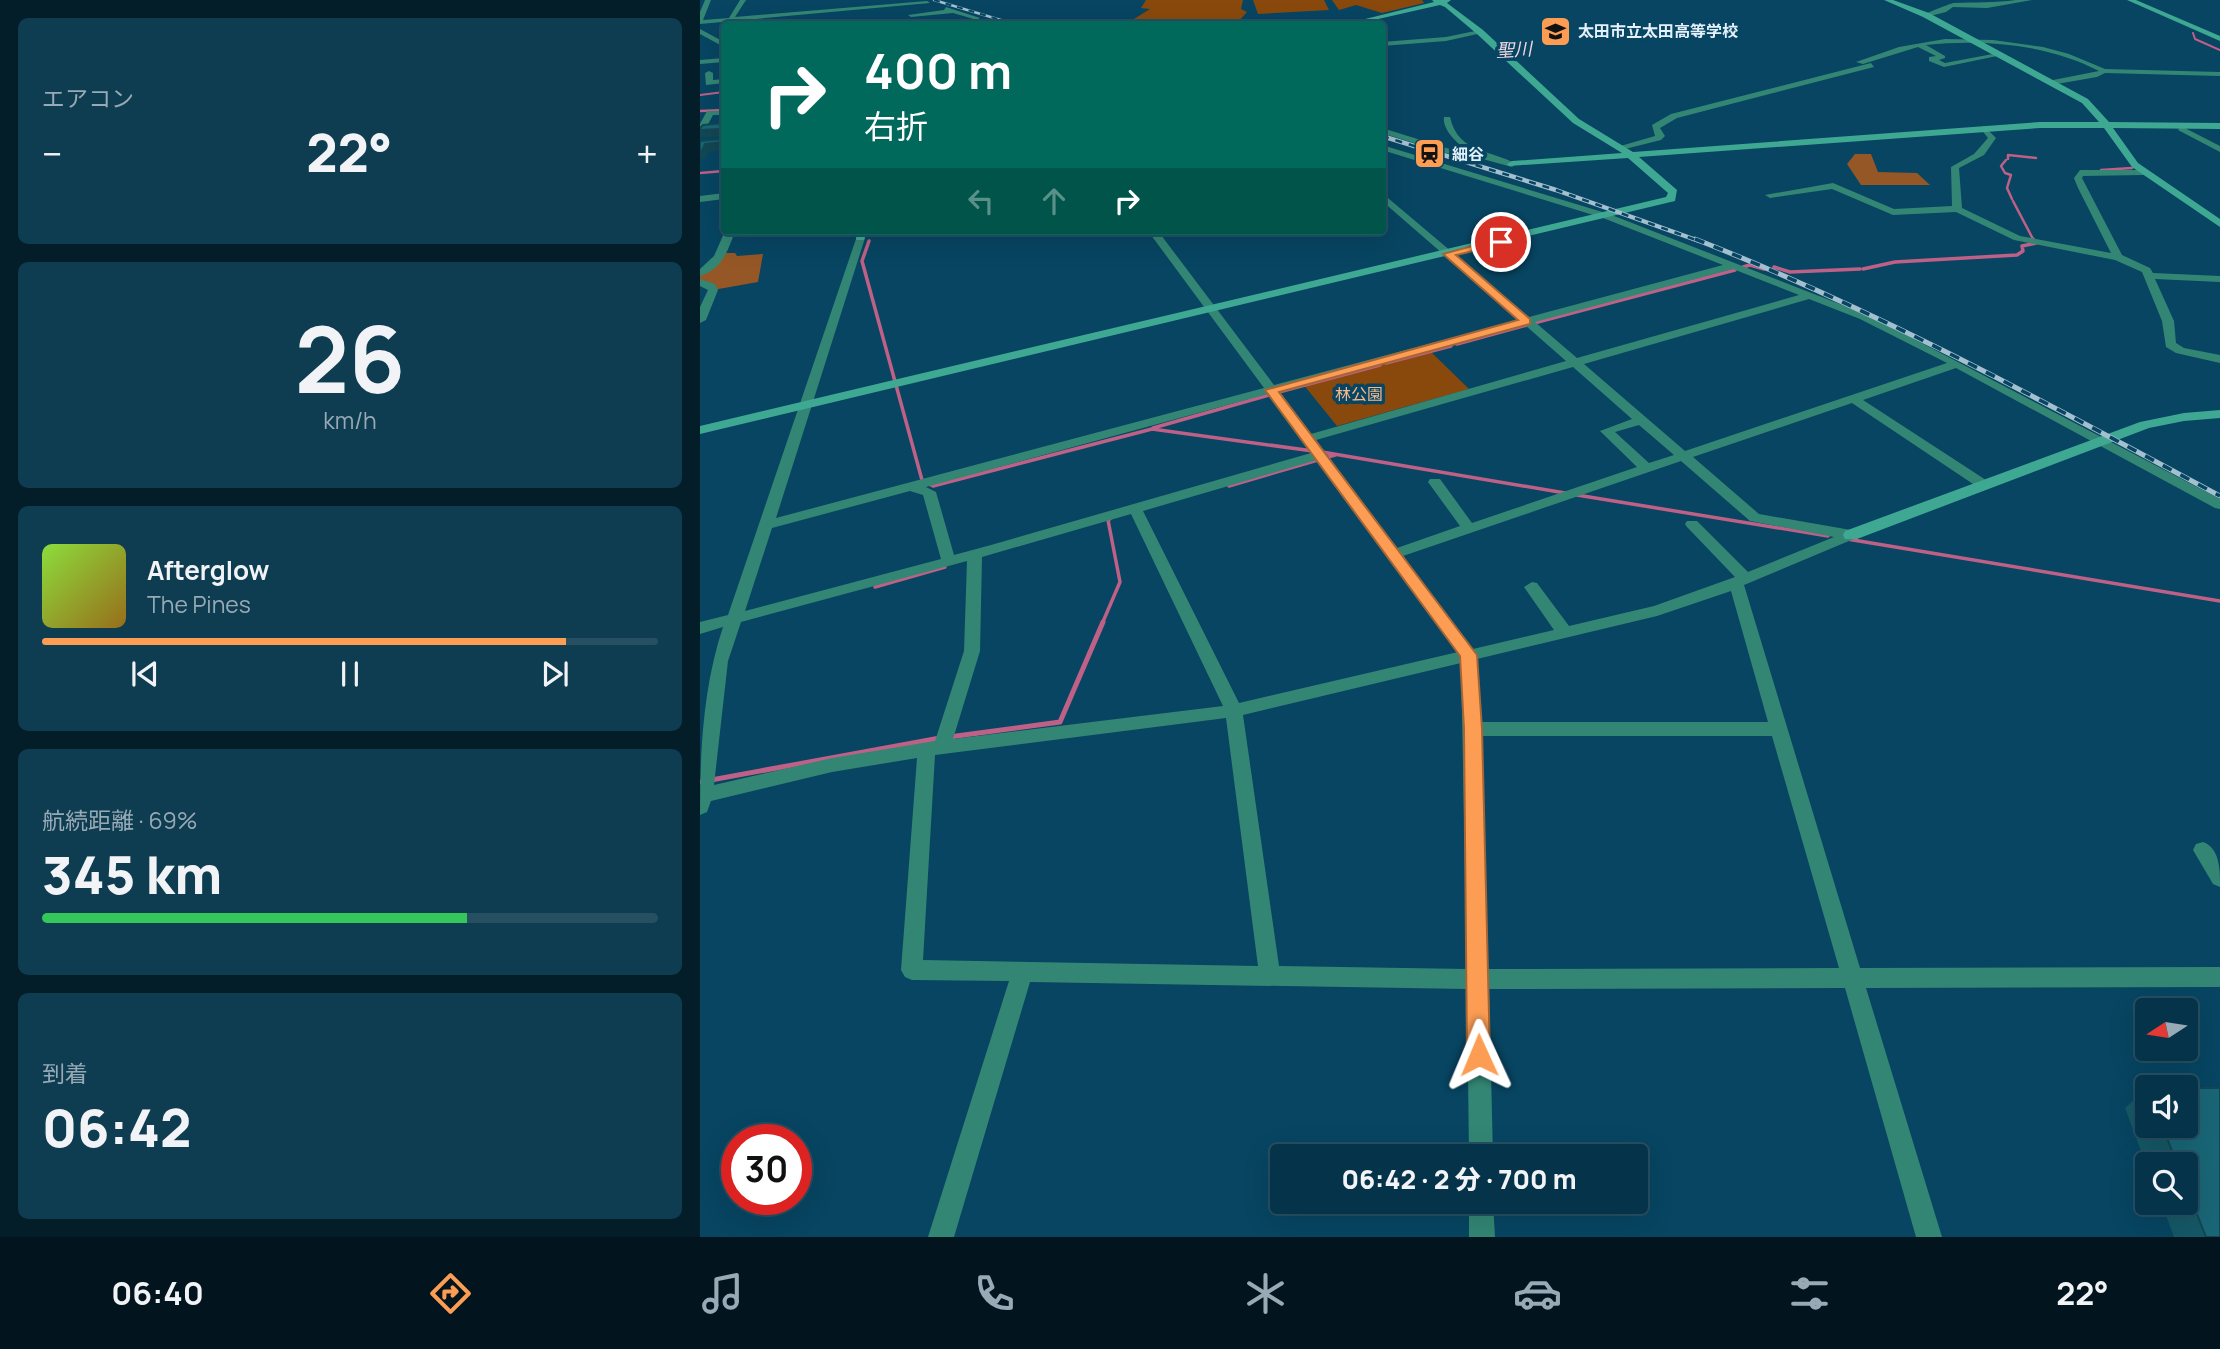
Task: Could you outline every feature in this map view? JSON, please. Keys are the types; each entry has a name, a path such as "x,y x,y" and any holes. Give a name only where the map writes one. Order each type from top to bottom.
{"street":[{"path":"708,0 700,21 804,10 836,11 927,3"},
{"path":"731,19 743,0"},
{"path":"836,11 840,0"},
{"path":"917,0 977,18"},
{"path":"1361,21 1438,1 1455,0"},
{"path":"1887,0 1926,15 2085,101 2106,124 2135,164 2220,224"},
{"path":"1926,15 1944,11 1951,5 1987,6 2029,0"},
{"path":"2130,0 2220,39"},
{"path":"700,430 1671,199 1674,192 1625,151 1576,121 1518,65 1438,1"},
{"path":"881,18 884,7"},
{"path":"764,21 772,8"},
{"path":"908,16 954,12"},
{"path":"940,21 967,15"},
{"path":"701,32 721,30"},
{"path":"701,32 721,43"},
{"path":"1386,44 1446,39 1480,32"},
{"path":"1934,43 1945,48"},
{"path":"1625,151 1661,136 1655,127 1674,116 1871,65 1860,62 1886,52 1920,45 1976,43 2069,55 2104,71"},
{"path":"712,50 721,45"},
{"path":"1920,45 1943,57 1932,59 1944,65 1998,55"},
{"path":"1957,54 1969,60"},
{"path":"700,62 721,60"},
{"path":"2051,82 2082,78 2104,71 2220,74"},
{"path":"700,74 713,72 709,83 721,81"},
{"path":"700,132 705,113"},
{"path":"1447,119 1447,124 1462,143 1479,155"},
{"path":"1386,131 1452,152 1479,155 1512,164 1625,151 1984,128 2106,124 2182,128 2220,125"},
{"path":"1957,209 1955,167 1979,158 1993,138 1984,128"},
{"path":"2182,128 2220,149"},
{"path":"1386,148 1606,216 1864,317 2220,505"},
{"path":"2118,257 2112,241 2088,204 2078,178 2080,173 2144,172"},
{"path":"1770,195 1833,186 1893,212 1957,209 2017,238 2118,257 2146,270 2168,321 2170,345 2180,351 2220,359"},
{"path":"700,199 721,196"},
{"path":"1386,200 1755,518 1851,535"},
{"path":"700,273 712,268 717,262 728,235"},
{"path":"861,235 720,661 702,801 832,765 934,748 1234,711 1657,611 2145,425 2184,417 2220,414"},
{"path":"1156,235 1469,655 1473,729 1480,1144"},
{"path":"766,525 1733,266"},
{"path":"2149,276 2220,279"},
{"path":"700,282 711,286 713,290 700,320"},
{"path":"1307,439 1808,296"},
{"path":"1393,554 1957,364"},
{"path":"1854,399 1984,485"},
{"path":"1642,420 1606,431 1647,469"},
{"path":"700,628 975,555 1319,455"},
{"path":"1435,482 1469,529"},
{"path":"912,487 929,492 949,562"},
{"path":"1135,509 1234,711 1270,976"},
{"path":"1692,524 1741,581 1779,729 1929,1237"},
{"path":"975,555 972,651 934,748 912,970 1477,979 2220,977"},
{"path":"1532,587 1565,633"},
{"path":"1473,729 1779,729"},
{"path":"2203,850 2220,878"},
{"path":"942,1237 1023,971"},
{"path":"1481,1214 1482,1237"}],"green space":[{"path":"1146,0 1243,0 1241,9 1247,12 1239,21 1133,21 1150,9 1141,8"},
{"path":"1253,0 1324,0 1329,10 1258,14"},
{"path":"1332,0 1422,0 1424,3 1382,13 1356,5 1339,10"},
{"name":"林公園","path":"1429,350 1469,389 1337,426 1303,384"}],"shaded area":[{"path":"1855,154 1871,154 1878,172 1917,173 1930,185 1861,185 1847,164"},
{"path":"722,253 735,253 737,256 763,254 758,282 713,290 700,282 700,274"}],"building":[{"path":"721,123 721,130 700,130 703,125"},
{"path":"721,139 721,142 705,144 702,151 700,141"},
{"path":"2198,1088 2220,1088 2220,1237 2206,1237 2197,1215 2198,1152 2172,1152 2167,1138 2198,1138"}],"waterway":[{"path":"2193,33 2195,39 2220,50"},
{"path":"700,95 721,92"},
{"name":"聖川","path":"700,111 721,110"},
{"path":"2008,159 2008,155 2036,158"},
{"path":"2006,160 2001,166 2005,173 2011,175 2007,188 2012,199"},
{"path":"2101,170 2132,168"},
{"path":"700,173 721,171"},
{"path":"2013,201 2034,241"},
{"path":"869,241 862,261 922,480 933,486 1152,429 1313,451"},
{"path":"1863,269 1895,262 2017,255 2023,251 2022,246 2036,243"},
{"path":"1743,267 1750,265 1764,269"},
{"path":"1774,267 1790,272 1860,269"},
{"path":"1534,323 1735,270"},
{"path":"1457,344 1527,325"},
{"path":"1386,363 1451,346"},
{"path":"1279,392 1380,365"},
{"path":"1153,428 1269,395"},
{"path":"1322,452 1565,493"},
{"path":"1229,486 1335,455"},
{"path":"1577,495 1828,536"},
{"path":"1102,624 1120,582 1108,520 1110,519"},
{"path":"1847,539 2220,601"},
{"path":"875,587 945,567"},
{"path":"949,737 1060,722 1103,622"},
{"path":"700,782 940,738"}],"railway":[{"path":"934,0 1004,21"},
{"path":"1386,137 1556,190 1699,241"},
{"path":"1695,239 1896,327 2220,496"}],"place":[{"name":"太田市立太田高等学校","path":"1555,31"},
{"name":"細谷","path":"1429,154"}],"route":[{"path":"1479,1055 1473,729 1469,655 1271,390 1526,321 1448,254 1501,242"}]}
